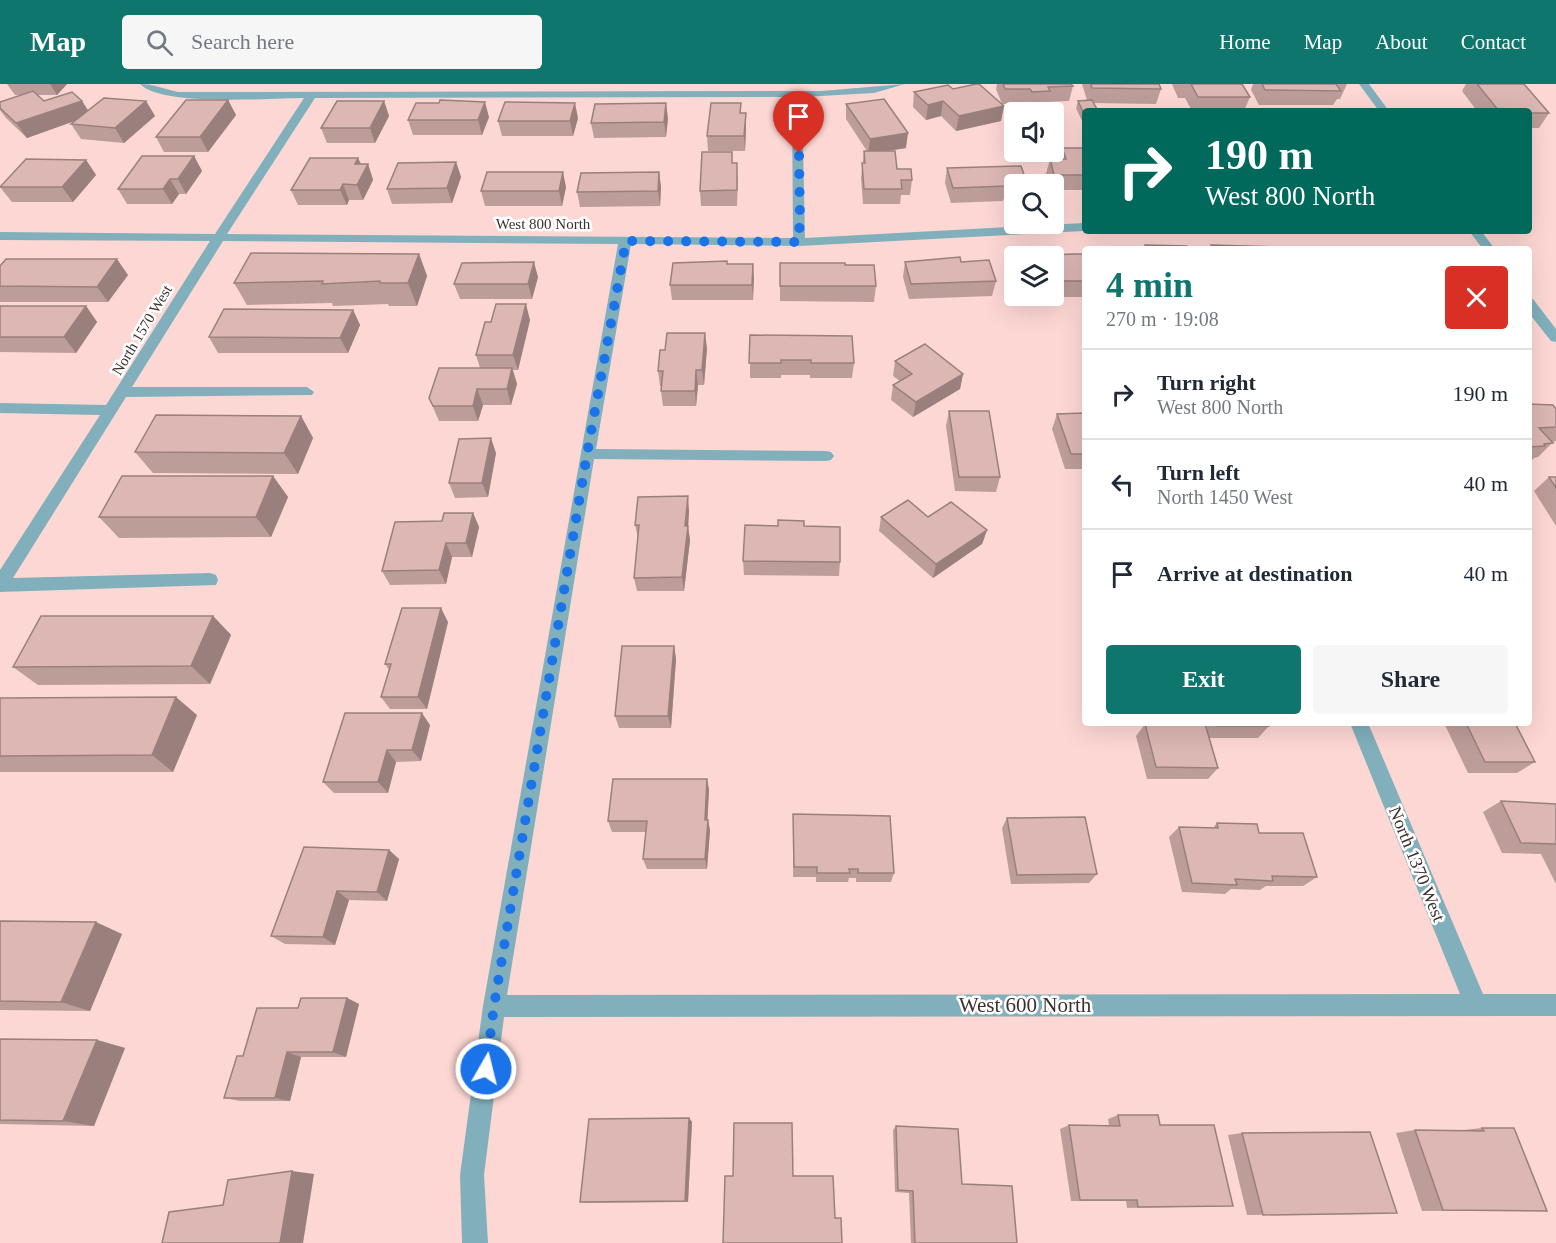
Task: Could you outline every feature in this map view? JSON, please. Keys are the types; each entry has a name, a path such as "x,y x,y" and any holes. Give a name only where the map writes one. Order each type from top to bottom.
{"street":[{"path":"146,84 154,90 178,95 798,94 874,90 900,84"},
{"path":"1364,84 1382,108"},
{"name":"North 1570 West","path":"0,584 112,410 217,237 312,94"},
{"path":"798,94 800,222 798,242"},
{"name":"West 800 North","path":"0,236 798,242 1082,227"},
{"path":"1477,234 1487,246"},
{"path":"475,1243 472,1175 494,1006 587,454 626,241"},
{"path":"1532,307 1556,338"},
{"path":"123,392 307,392"},
{"path":"0,408 112,410"},
{"path":"587,454 826,456"},
{"path":"0,584 210,580"},
{"name":"North 1370 West","path":"1360,726 1476,1005"},
{"name":"West 600 North","path":"494,1006 1556,1005"}],"building":[{"path":"979,84 1004,106 959,116 943,101 928,105 914,92 948,85 953,89"},
{"path":"1003,84 1071,84 1073,86 1048,87 1050,91 1032,92 1030,89 1005,89"},
{"path":"1091,84 1159,84 1161,89 1092,88"},
{"path":"1191,84 1242,84 1250,97 1198,97"},
{"path":"1262,84 1336,84 1341,91 1265,90"},
{"path":"1477,84 1524,84 1549,113 1532,113 1532,108 1497,108"},
{"path":"33,91 44,101 72,92 82,101 16,123 0,108 0,102"},
{"path":"104,98 146,101 115,128 71,124"},
{"path":"884,99 908,133 870,139 846,104"},
{"path":"186,100 228,100 200,137 156,137"},
{"path":"440,100 485,102 478,120 408,120 416,103 439,103"},
{"path":"1092,100 1096,108 1082,110 1078,101"},
{"path":"337,101 384,101 370,128 321,128"},
{"path":"505,102 575,103 570,121 498,121"},
{"path":"666,103 664,122 591,123 595,104"},
{"path":"711,103 741,103 740,113 746,113 744,136 707,136"},
{"path":"1064,148 1082,148 1082,175 1054,174 1051,162 1064,162 1066,159"},
{"path":"864,151 895,151 897,169 911,169 912,180 901,180 902,189 864,189 862,163 865,163"},
{"path":"702,152 732,152 732,163 737,163 737,190 700,191"},
{"path":"142,156 194,156 178,179 170,179 163,189 118,189"},
{"path":"310,158 358,158 355,164 368,164 357,185 343,184 340,190 291,190"},
{"path":"26,159 86,160 62,187 0,187"},
{"path":"456,162 447,188 387,189 398,163"},
{"path":"1021,166 1024,174 1004,174 1004,186 953,188 947,168"},
{"path":"487,172 563,172 559,191 481,191"},
{"path":"659,172 658,191 577,192 581,173"},
{"path":"251,253 419,254 408,283 380,283 380,281 322,284 323,281 234,283"},
{"path":"1082,254 1082,281 1064,281 1064,255"},
{"path":"960,257 961,262 989,260 996,281 911,284 905,262"},
{"path":"6,259 117,259 97,287 0,286 0,266"},
{"path":"727,261 727,264 753,264 752,285 670,285 673,263"},
{"path":"534,262 528,284 454,284 462,263"},
{"path":"780,263 874,265 876,286 780,286"},
{"path":"496,304 526,304 513,355 476,355 485,322 491,322"},
{"path":"0,306 86,306 64,337 0,337"},
{"path":"224,309 353,310 340,338 209,337"},
{"path":"667,333 705,333 702,370 696,370 695,391 661,391 663,371 658,371 660,350 665,350"},
{"path":"750,335 852,336 854,363 781,360 781,363 749,363"},
{"path":"925,344 963,374 916,402 893,385 912,374 895,361"},
{"path":"439,368 512,368 507,389 477,389 473,406 433,406 429,398"},
{"path":"1532,404 1553,405 1556,409 1556,427 1539,428 1553,443 1544,444 1545,446 1532,447"},
{"path":"949,411 989,411 1000,477 959,477"},
{"path":"1082,413 1082,454 1071,454 1057,414"},
{"path":"156,415 301,416 284,453 135,452"},
{"path":"491,438 482,483 449,483 459,439"},
{"path":"122,476 273,476 256,517 99,517"},
{"path":"1549,477 1556,477 1556,488"},
{"path":"688,496 685,526 688,526 682,577 634,578 639,525 635,525 638,497"},
{"path":"908,500 928,517 951,502 987,530 936,564 881,517"},
{"path":"444,513 473,513 466,543 446,543 439,570 382,571 395,522 442,521"},
{"path":"778,520 804,521 804,526 840,527 840,562 743,561 745,525 778,526"},
{"path":"402,608 441,608 418,697 381,697 391,664 385,664"},
{"path":"41,616 213,616 191,666 13,667"},
{"path":"622,646 674,646 668,716 615,716"},
{"path":"176,697 152,755 0,756 0,698"},
{"path":"345,713 422,713 412,750 387,750 378,782 323,782"},
{"path":"1146,726 1206,726 1218,768 1156,767"},
{"path":"1467,726 1517,726 1535,762 1485,762"},
{"path":"613,779 707,779 705,820 708,820 705,859 643,859 647,821 608,821"},
{"path":"1501,801 1556,804 1556,844 1521,843"},
{"path":"793,814 890,816 894,873 858,873 858,869 849,869 850,873 817,873 817,867 794,867"},
{"path":"1085,817 1097,874 1017,875 1007,818"},
{"path":"1217,823 1257,824 1259,833 1303,833 1317,877 1272,876 1273,881 1235,879 1237,885 1192,883 1179,827 1218,828"},
{"path":"304,847 389,850 377,892 337,891 323,937 271,936"},
{"path":"0,921 96,922 61,1002 0,1001"},
{"path":"301,998 347,998 333,1052 287,1052 275,1098 224,1098 237,1056 243,1056 257,1008 298,1008"},
{"path":"0,1039 97,1040 63,1121 0,1120"},
{"path":"1118,1115 1158,1115 1160,1125 1214,1125 1233,1206 1138,1207 1137,1200 1080,1200 1069,1125 1120,1126"},
{"path":"689,1118 685,1201 580,1202 589,1119"},
{"path":"734,1123 792,1123 793,1176 833,1176 835,1218 841,1218 842,1243 723,1243 725,1176 733,1176"},
{"path":"896,1126 958,1129 962,1184 1012,1186 1017,1243 915,1243 913,1191 898,1190"},
{"path":"1482,1128 1514,1128 1547,1211 1443,1210 1415,1130 1484,1131"},
{"path":"1370,1132 1397,1213 1263,1215 1242,1133"},
{"path":"292,1171 280,1243 162,1243 169,1212 223,1205 228,1180"}],"route":[{"path":"486,1069 494,1006 583,477 626,241 798,242 799,153"}]}
